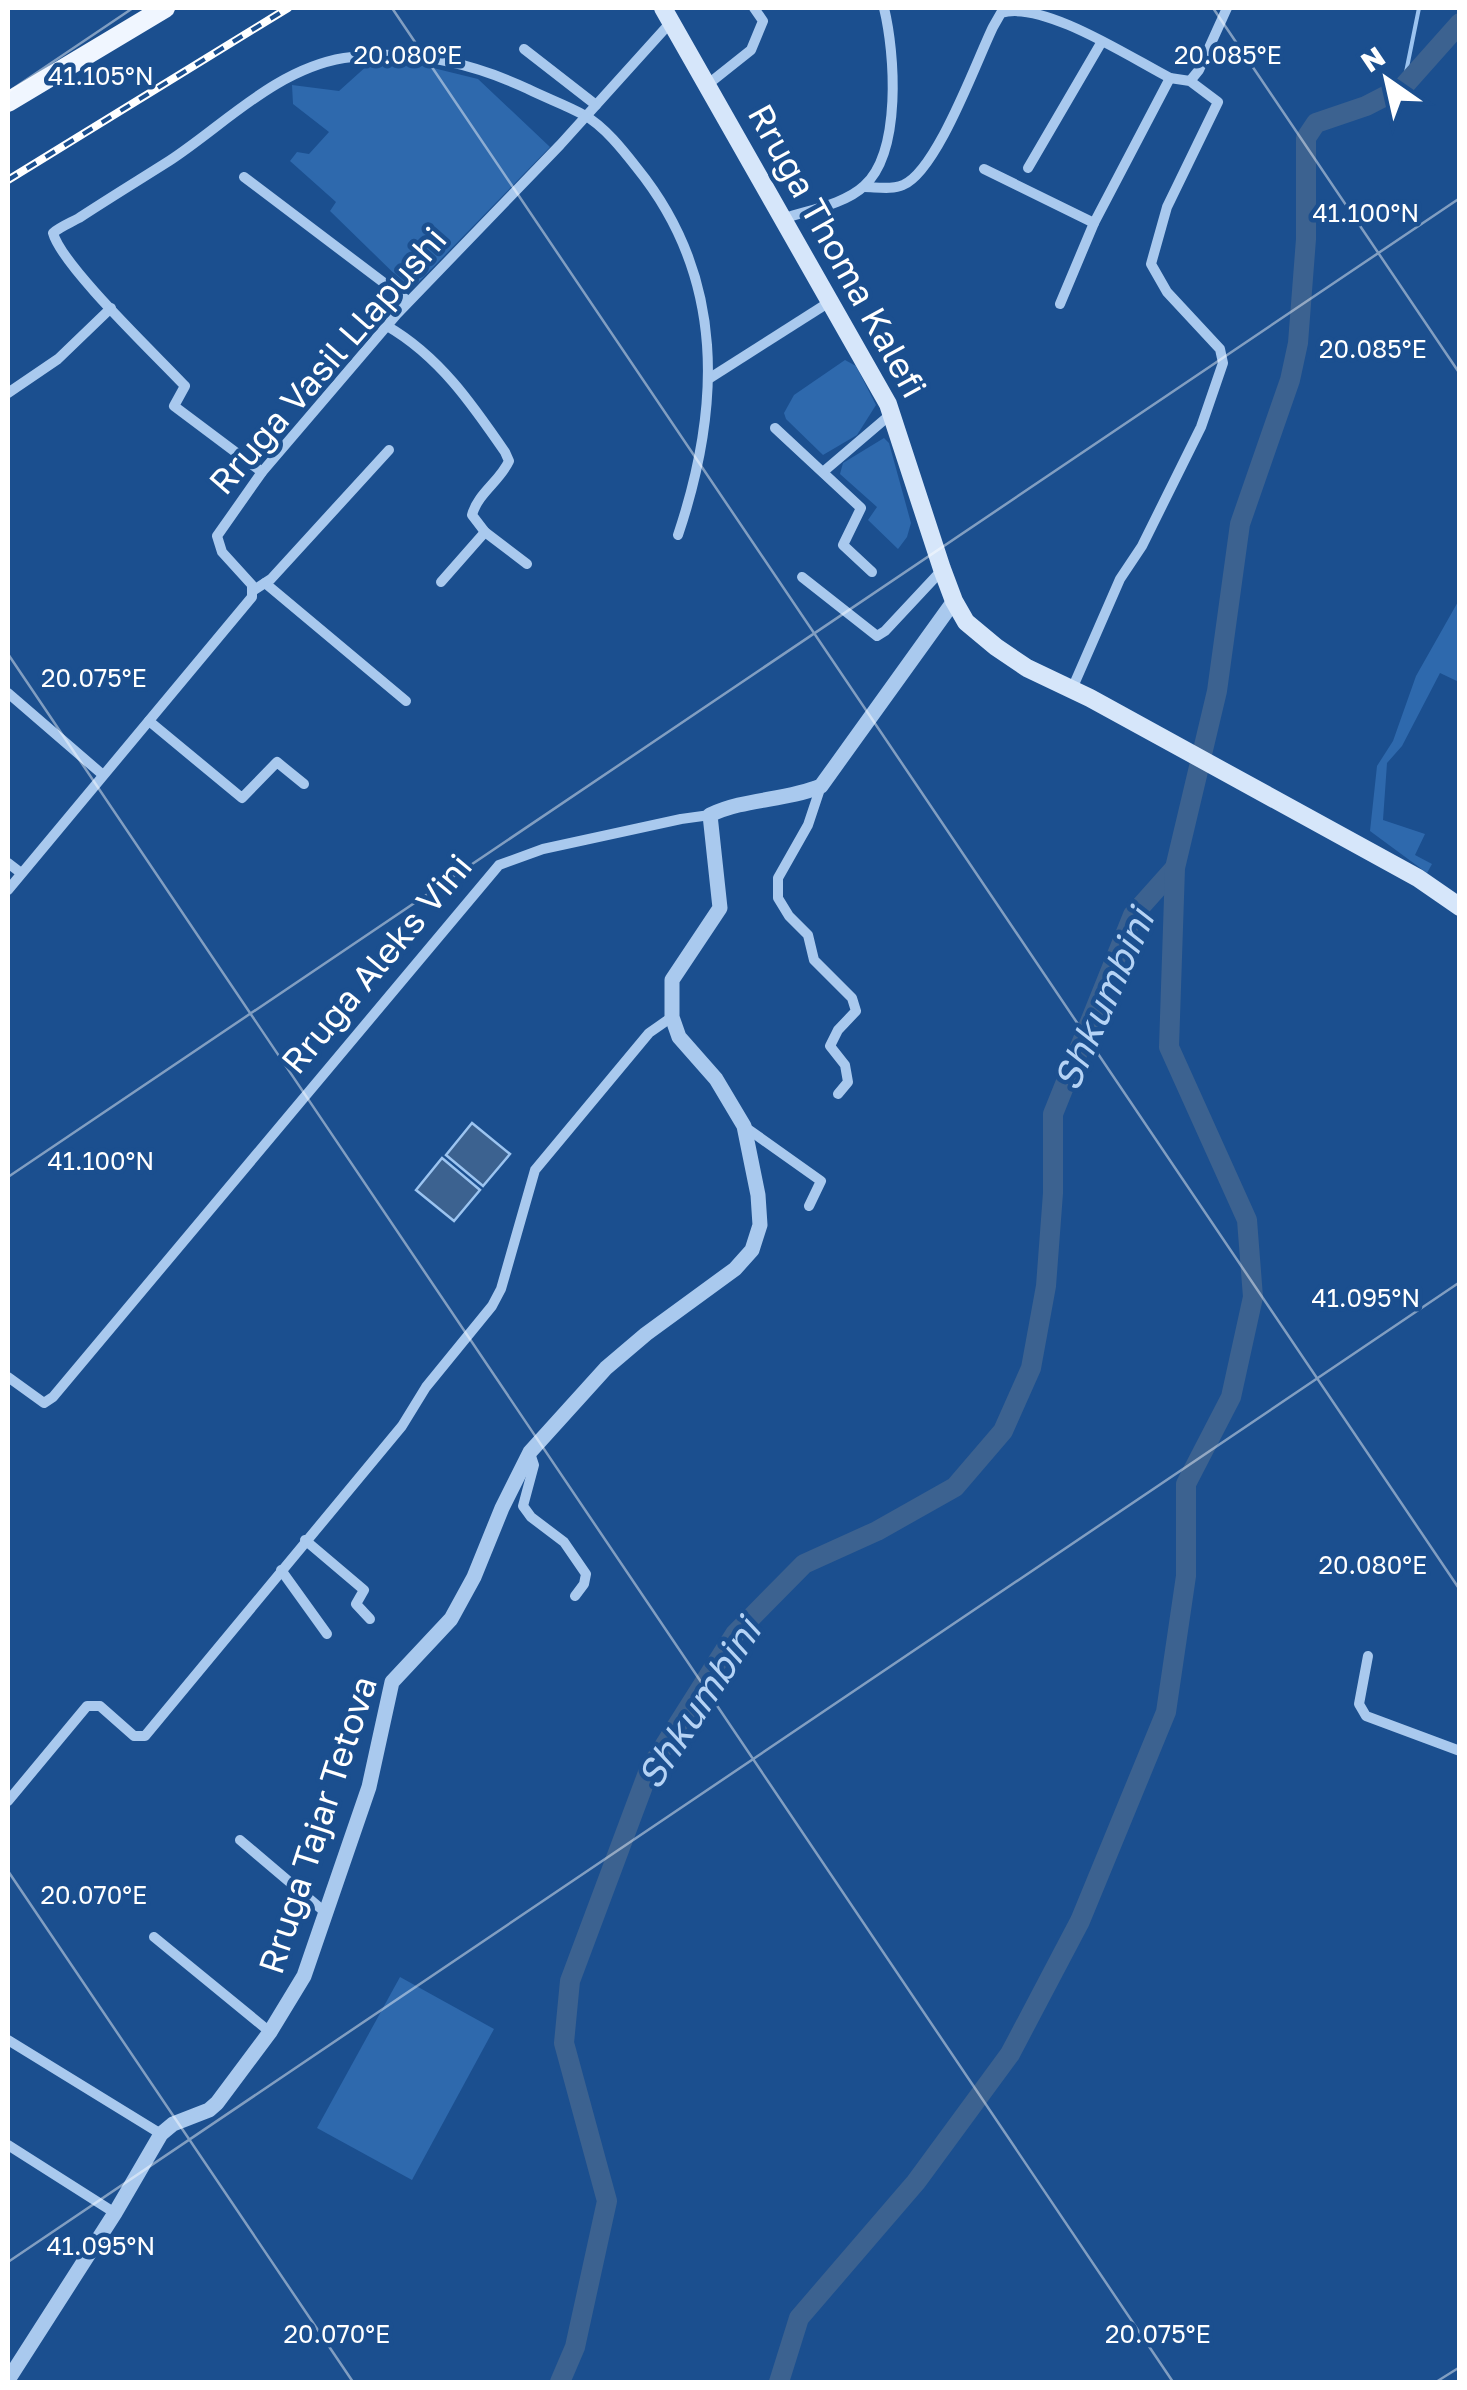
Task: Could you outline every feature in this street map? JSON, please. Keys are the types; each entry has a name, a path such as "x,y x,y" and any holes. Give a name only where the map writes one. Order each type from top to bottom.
{"main road":[{"path":"8,102 165,8"},
{"name":"Rruga Thoma Kalefi","path":"667,15 832,301 892,414 942,569 966,622 1027,668 1090,698 1418,878 1460,907"}],"street":[{"path":"707,84 751,50 763,21 754,8"},
{"path":"864,187 879,162 893,102 893,56 884,8"},
{"path":"1190,81 1199,70 1227,8"},
{"path":"785,218 864,187 898,187 922,172 1003,10 1041,15 1170,78 1190,81 1216,99 1218,105 1167,207 1150,264 1167,292 1220,349 1223,363 1201,427 1142,546 1120,579 1072,690"},
{"name":"Rruga Vasil Llapushi","path":"254,590 222,552 217,536 262,472 408,302 587,116 667,15"},
{"path":"1028,168 1101,43"},
{"path":"524,49 596,105"},
{"path":"262,472 174,406 185,386 111,308 52,233 172,159 297,72 343,58 441,58 486,70 587,116 658,193 681,237 703,308 710,378 702,452 678,535"},
{"path":"1060,304 1094,223 1170,78"},
{"path":"984,169 1094,223"},
{"path":"244,178 363,264 408,302"},
{"path":"710,378 832,301"},
{"path":"8,394 58,359 111,308"},
{"path":"387,326 438,366 468,397 505,452 509,461 506,469 474,506 472,515 485,532 526,564"},
{"path":"824,472 892,414"},
{"path":"775,428 861,508 843,544 872,572"},
{"path":"8,890 246,606 254,590 265,583 389,450"},
{"path":"441,582 485,532"},
{"path":"802,577 877,636 942,569"},
{"path":"265,583 406,701"},
{"path":"838,1094 848,1082 845,1065 830,1046 838,1030 856,1011 852,998 814,960 808,935 778,898 778,878 808,825 821,786 954,601"},
{"path":"8,693 102,775"},
{"path":"149,720 242,798 277,762 304,784"},
{"name":"Rruga Aleks Vini","path":"8,1378 44,1403 53,1397 499,865 543,849 710,816 725,808 821,786"},
{"path":"8,1801 87,1706 100,1706 134,1736 145,1736 402,1426 426,1387 497,1298 535,1170 649,1033 672,1016 672,980 720,908 710,816"},
{"path":"8,863 21,873"},
{"name":"Rruga Tajar Tetova","path":"161,2134 216,2103 270,2032 304,1976 370,1787 392,1682 451,1618 474,1577 530,1452 606,1368 735,1269 752,1250 760,1225 744,1126 716,1079 680,1037 672,1016"},
{"path":"744,1126 821,1181 808,1206"},
{"path":"530,1452 534,1465 523,1506 531,1518 564,1542 586,1574 575,1596"},
{"path":"305,1540 364,1590 356,1604 370,1620"},
{"path":"281,1570 327,1634"},
{"path":"1368,1656 1359,1704 1366,1716 1460,1750"},
{"path":"240,1840 326,1912"},
{"path":"154,1937 270,2032"},
{"path":"8,2040 161,2134 115,2214 8,2380"},
{"path":"8,2146 115,2214"}],"shaded area":[{"path":"369,64 421,65 478,79 550,147 411,290 330,211 336,202 290,161 297,152 309,154 329,132 293,104 292,85 339,91"},
{"path":"845,360 856,366 876,405 857,435 823,455 784,413 794,395"},
{"path":"884,438 889,443 911,523 898,549 868,520 877,507 840,474 843,463"},
{"path":"1459,600 1459,682 1440,673 1402,746 1387,763 1383,820 1425,834 1415,855 1432,864 1427,873 1370,831 1377,766 1393,741 1416,676"},
{"path":"472,1123 510,1154 483,1186 446,1155"},
{"path":"442,1158 480,1190 454,1221 416,1190"},
{"path":"400,1977 494,2029 412,2180 317,2128"}],"waterway":[{"path":"1403,87 1419,8"},
{"name":"Shkumbini","path":"779,2382 799,2318 916,2182 1010,2054 1080,1921 1166,1712 1186,1576 1186,1484 1231,1397 1253,1297 1247,1220 1169,1047 1175,868 1217,691 1240,524 1290,380 1298,343 1306,239 1306,138 1316,123 1366,106 1403,87 1460,23"},
{"name":"Shkumbini","path":"560,2382 575,2347 607,2201 564,2043 570,1981 649,1770 735,1634 804,1564 877,1531 955,1487 1003,1431 1031,1368 1046,1286 1053,1193 1053,1114 1133,915 1175,868"}],"railway":[{"path":"8,180 288,8"}]}
